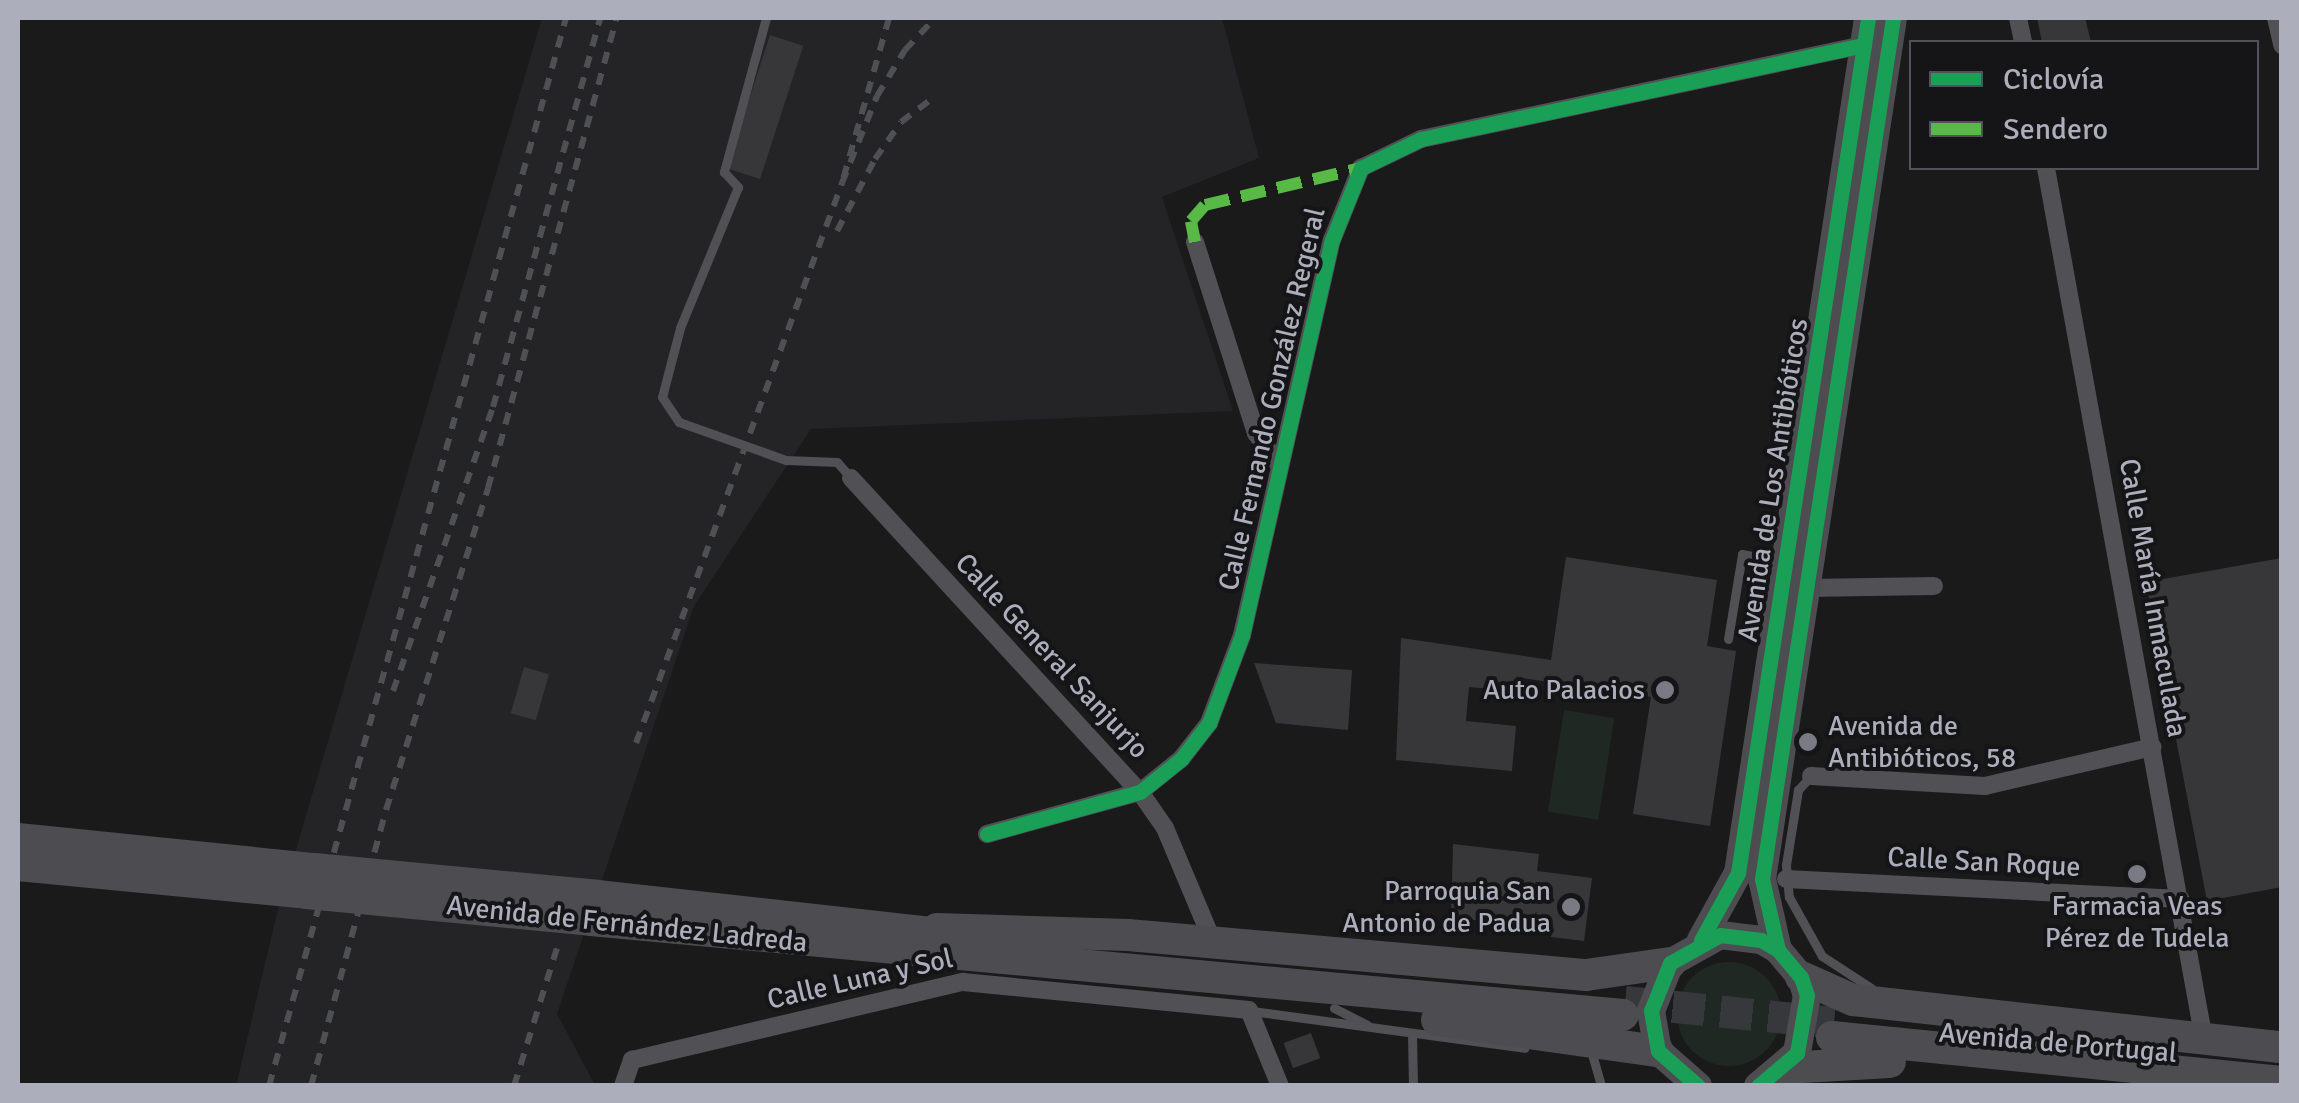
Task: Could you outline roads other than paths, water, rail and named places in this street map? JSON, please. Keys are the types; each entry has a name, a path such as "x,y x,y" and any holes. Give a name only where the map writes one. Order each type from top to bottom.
{"highway":[{"name":"Avenida de Fernández Ladreda","path":"18,839 310,881"},
{"name":"Avenida de Fernández Ladreda","path":"18,865 310,881 1232,974"},
{"path":"909,940 1624,1009"},
{"path":"909,940 1088,982 1334,1008 1681,1074"},
{"path":"1232,974 1586,975 1670,963"},
{"path":"1801,976 1853,1000 2282,1046"},
{"name":"Avenida de Portugal","path":"2282,1065 1833,1030 2282,1082"},
{"path":"1767,1081 1865,1059 2152,1086"}],"main road":[{"name":"Avenida de Los Antibióticos","path":"1778,950 1762,879 1893,18"},
{"name":"Avenida de Los Antibióticos","path":"1701,940 1738,874 1866,31"},
{"path":"1681,1074 1650,1011 1670,963 1701,940 1741,935 1778,950 1801,976 1805,1034 1767,1081"}],"street":[{"path":"2276,18 2282,45"},
{"name":"Calle Fernando González Regeral","path":"986,834 1140,792 1181,759 1209,723 1242,635 1278,463 1341,210 1362,168 1380,154 1421,139 1866,31"},
{"name":"Calle María Inmaculada","path":"2046,170 2180,899 2188,1038"},
{"name":"Calle Fernando González Regeral","path":"1195,242 1256,433 1278,463"},
{"name":"Calle General Sanjurjo","path":"851,478 1140,792 1165,828 1280,1086"},
{"path":"1807,588 1934,586"},
{"path":"1812,776 1985,786 2152,747"},
{"name":"Calle San Roque","path":"1786,880 2180,899"},
{"name":"Calle Luna y Sol","path":"623,1086 632,1060 964,982 1232,974"}],"lane":[{"path":"766,18 724,172 738,187 680,328 662,396 679,422 786,460 838,462 851,478"},
{"path":"1728,639 1742,554 1785,562"},
{"path":"1812,776 1798,790 1786,880 1808,939 1859,983 1904,996 2148,1022 2188,1038"},
{"path":"1232,974 1374,1029 1533,1049"},
{"path":"1334,1008 1374,1029"},
{"path":"1412,1034 1413,1086"},
{"path":"1553,1051 1592,1054 1681,1074"},
{"path":"1592,1054 1596,1083"}],"tunnel":[{"path":"1625,1002 1834,1023"}],"railway":[{"path":"269,1086 566,18"},
{"path":"393,691 493,407 600,18"},
{"path":"311,1086 386,810 488,488 617,18"},
{"path":"889,18 842,183 877,96 905,50 935,18"},
{"path":"837,231 875,159 901,122 931,99"},
{"path":"636,743 842,183"},
{"path":"514,1086 557,948"}],"place":[{"name":"Auto Palacios","path":"1665,690"},
{"name":"Avenida de Antibióticos, 58","path":"1808,742"},
{"name":"Farmacia Veas Pérez de Tudela","path":"2137,874"},
{"name":"Parroquia San Antonio de Padua","path":"1571,907"}]}
